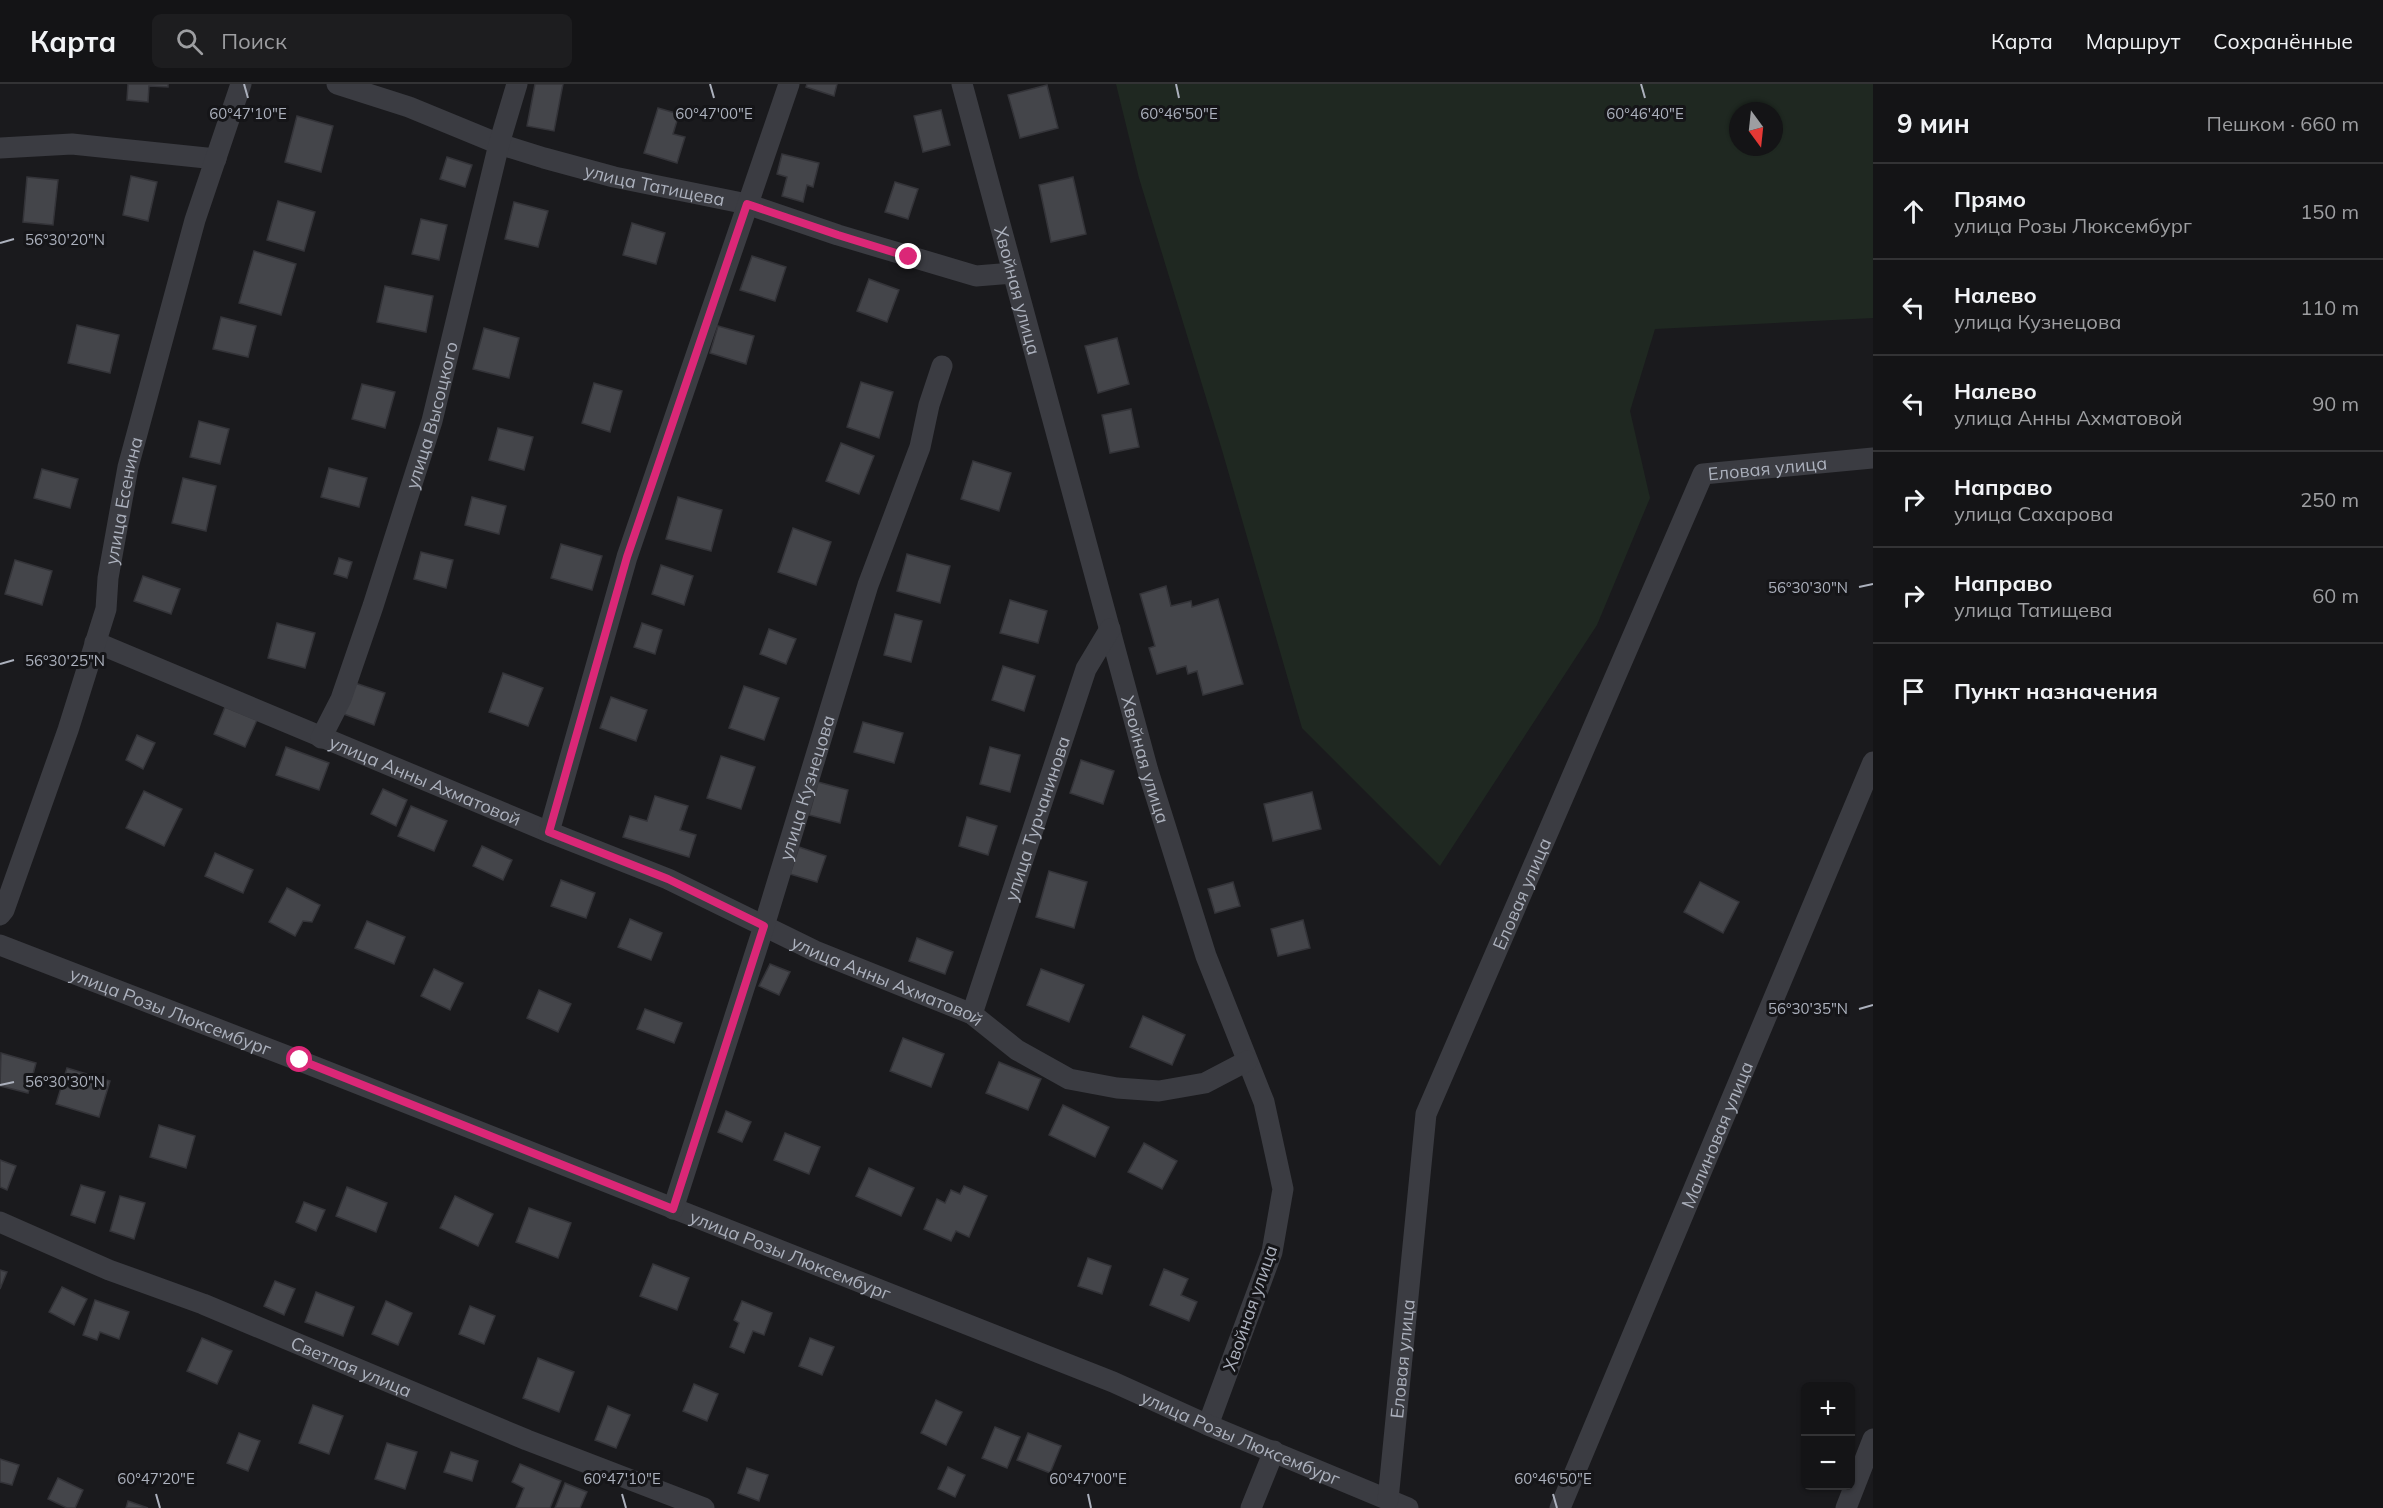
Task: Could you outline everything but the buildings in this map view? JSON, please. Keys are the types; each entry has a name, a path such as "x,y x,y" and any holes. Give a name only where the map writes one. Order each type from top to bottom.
{"street":[{"name":"улица Есенина","path":"0,915 4,910 64,741 106,609 108,578 128,467 195,220 241,84"},
{"name":"улица Татищева","path":"337,84 410,107 499,144 614,177 747,204 838,235 976,276 1014,273"},
{"name":"улица Высоцкого","path":"321,738 340,699 374,606 432,421 499,144 518,84"},
{"path":"549,832 627,557 789,84"},
{"name":"Хвойная улица","path":"962,84 1148,771 1206,956 1264,1102 1283,1189 1272,1252 1208,1425"},
{"path":"0,148 72,144 216,159"},
{"name":"улица Кузнецова","path":"673,1209 764,926 868,585 920,447 929,405 942,366"},
{"name":"Еловая улица","path":"1388,1500 1426,1114 1703,474 1873,458"},
{"name":"улица Турчанинова","path":"972,1014 1086,669 1110,629"},
{"name":"улица Анны Ахматовой","path":"95,642 321,738 668,879 815,951 972,1014 1017,1050 1069,1079 1117,1088 1159,1091 1205,1083 1247,1061"},
{"name":"Малиновая улица","path":"1560,1508 1873,762"},
{"name":"улица Розы Люксембург","path":"0,945 300,1060 1113,1382 1208,1425 1408,1508"},
{"name":"Светлая улица","path":"0,1222 110,1270 202,1304 486,1424 704,1508"},
{"path":"1846,1508 1873,1439"},
{"path":"1251,1508 1274,1451"}],"shaded area":[{"path":"1116,84 1873,84 1873,318 1655,329 1630,411 1650,498 1597,625 1440,866 1302,728 1222,450 1139,178"}],"route":[{"path":"300,1060 673,1209 764,926 668,879 549,832 627,557 747,204 909,257"}]}
